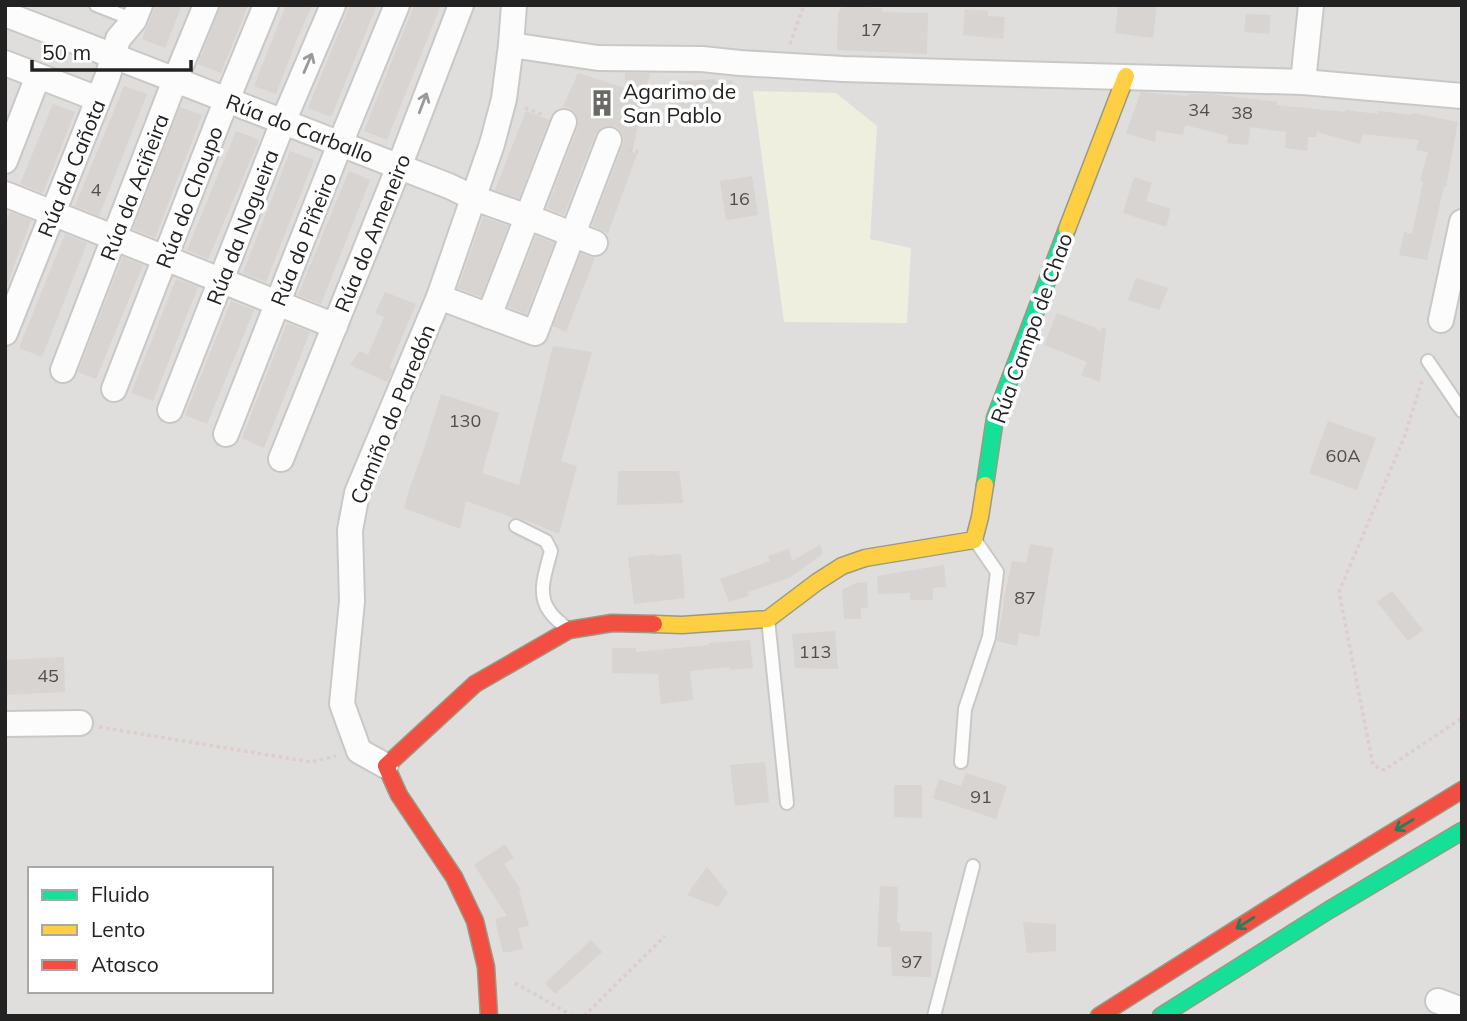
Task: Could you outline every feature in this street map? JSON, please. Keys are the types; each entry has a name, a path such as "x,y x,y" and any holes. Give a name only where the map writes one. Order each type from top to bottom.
{"main road":[{"name":"Rúa Campo de Chao","path":"974,540 995,418 1126,76"},
{"path":"489,1016 486,967 475,921 454,877 399,795 386,766 475,684 569,630 612,623 682,625 768,619 842,566 865,558 974,540"},
{"path":"1303,887 1363,835 1462,772"},
{"path":"1098,1016 1462,790"},
{"path":"1161,1016 1329,910 1462,831"},
{"path":"1329,910 1462,845"}],"street":[{"name":"Rúa da Aciñeira","path":"63,370 206,5"},
{"name":"Rúa do Choupo","path":"114,389 266,5"},
{"name":"Rúa da Nogueira","path":"170,410 333,5"},
{"name":"Rúa do Piñeiro","path":"226,434 397,5"},
{"name":"Rúa do Ameneiro","path":"281,459 461,5"},
{"name":"Camiño do Paredón","path":"359,751 342,704 352,601 350,530 357,493 439,297 492,144 504,99 514,5"},
{"path":"1303,82 1311,5"},
{"name":"Rúa da Cañota","path":"5,334 108,75 118,39 137,13"},
{"name":"Rúa do Carballo","path":"5,14 583,239"},
{"path":"511,45 598,58 702,59 809,67 1303,82 1462,96"},
{"path":"5,64 98,99"},
{"path":"5,161 38,76"},
{"path":"489,316 564,122"},
{"name":"Camiño do Paredón","path":"439,297 536,333 583,239 608,140"},
{"path":"5,194 335,326"},
{"path":"1441,320 1462,222"},
{"path":"5,723 80,723"},
{"path":"359,751 386,766"},
{"path":"1438,1001 1462,1010"}],"lane":[{"path":"96,5 137,13"},
{"path":"1428,361 1462,411"},
{"path":"516,526 546,541 551,551 542,594 548,611 569,630"},
{"path":"961,762 965,709 989,637 997,572 974,540"},
{"path":"768,619 787,803"},
{"path":"934,1016 973,866"}],"path":[{"path":"804,5 788,50 809,67"},
{"path":"1428,361 1404,438 1339,592 1373,765 1384,769 1462,718"},
{"path":"80,723 311,762 359,751"},
{"path":"584,1016 665,936"},
{"path":"486,967 573,1016"}],"shaded area":[{"path":"5,5 1462,5 1462,1016 5,1016"}],"green space":[{"path":"753,91 836,93 877,126 870,239 911,248 907,323 784,322"}],"building":[{"path":"156,5 182,5 165,48 142,39"},
{"path":"221,5 248,5 221,73 198,64"},
{"path":"286,5 312,5 276,94 254,86"},
{"path":"350,5 377,5 331,117 308,108"},
{"path":"414,5 441,5 387,140 364,131"},
{"path":"843,5 882,8 882,12 928,13 927,54 837,50 838,13"},
{"path":"1118,5 1157,5 1153,38 1115,33"},
{"path":"965,9 988,11 988,16 1005,17 1003,39 963,35"},
{"path":"1246,14 1271,15 1269,34 1244,32"},
{"path":"578,73 625,88 625,73 650,73 632,152 637,154 608,233 592,226 623,145 624,138 615,126 600,128 595,134 564,215 547,208 578,127 576,113 563,107"},
{"path":"732,80 734,102 703,104 703,112 670,112 672,82"},
{"path":"124,86 147,94 99,216 75,206"},
{"path":"1141,92 1188,96 1210,94 1345,112 1413,113 1458,122 1446,187 1444,186 1427,260 1399,255 1404,232 1412,234 1423,182 1420,181 1428,152 1416,150 1419,140 1363,134 1360,144 1317,132 1316,137 1308,137 1307,151 1285,148 1286,132 1250,127 1248,145 1227,143 1228,136 1185,125 1183,135 1156,131 1155,142 1126,133"},
{"path":"53,104 75,112 43,193 20,184"},
{"path":"180,107 202,115 155,238 133,229"},
{"path":"526,111 549,120 519,198 495,190"},
{"path":"236,131 259,140 208,259 187,250"},
{"path":"290,151 314,160 266,282 243,273"},
{"path":"349,171 370,180 321,304 298,295"},
{"path":"752,176 758,215 726,220 720,181"},
{"path":"1134,177 1152,183 1146,201 1171,209 1166,227 1123,213"},
{"path":"10,212 31,220 7,285 5,224"},
{"path":"483,217 508,226 481,297 458,288"},
{"path":"65,234 87,243 42,357 19,348"},
{"path":"536,236 554,243 526,314 508,307"},
{"path":"581,254 595,258 566,332 553,326"},
{"path":"123,257 143,265 96,379 78,372"},
{"path":"1136,278 1168,288 1159,310 1128,300"},
{"path":"176,279 198,287 153,401 131,393"},
{"path":"385,292 416,304 389,368 393,369 387,382 350,365 360,351 368,355 384,317 375,313"},
{"path":"231,301 254,310 207,424 185,415"},
{"path":"1057,313 1100,332 1102,327 1106,329 1100,382 1081,375 1087,362 1044,345"},
{"path":"287,323 310,332 264,448 242,438"},
{"path":"553,346 592,352 561,461 577,466 559,534 466,501 460,529 404,508 441,394 499,413 482,473 519,485"},
{"path":"1328,421 1376,438 1357,490 1309,473"},
{"path":"618,471 679,471 683,503 617,505"},
{"path":"1030,544 1053,548 1039,637 1019,633 1017,646 997,641 1012,561 1026,563"},
{"path":"820,545 823,554 789,578 748,592 749,596 729,602 720,579 770,561 768,556 789,549 792,561"},
{"path":"681,554 685,598 634,604 628,557"},
{"path":"944,565 946,587 933,588 933,600 910,600 910,593 878,594 877,576"},
{"path":"867,582 868,608 861,608 861,619 844,619 842,590 856,583"},
{"path":"1392,591 1423,630 1408,641 1377,602"},
{"path":"835,631 838,669 795,668 792,634"},
{"path":"750,640 753,668 690,671 693,700 661,704 658,674 612,673 612,648 636,648 636,652"},
{"path":"64,657 65,692 5,695 5,660"},
{"path":"765,762 769,802 735,806 730,765"},
{"path":"966,773 1007,786 996,819 933,798 939,779 961,786"},
{"path":"894,785 922,785 922,818 894,817"},
{"path":"505,844 514,858 504,864 521,890 519,891 529,926 518,928 523,949 503,953 495,919 507,916 474,865"},
{"path":"707,867 728,893 718,907 687,895"},
{"path":"880,886 898,887 897,923 900,923 900,931 932,932 931,977 892,976 891,947 877,947"},
{"path":"1023,922 1056,924 1056,951 1027,953"},
{"path":"591,940 602,952 555,994 545,983"}],"traffic: fast":[{"path":"985,485 995,418 1067,229"},
{"path":"1161,1016 1329,910 1462,831"}],"traffic: slow":[{"path":"1067,229 1126,76"},
{"path":"654,624 682,625 768,619 842,566 865,558 974,540 985,485"}],"traffic: jam":[{"path":"489,1016 486,967 475,921 454,877 399,795 386,766 475,684 569,630 612,623 654,624"},
{"path":"1099,1016 1462,790"}],"place":[{"name":"Agarimo de San Pablo","path":"602,103"}]}
